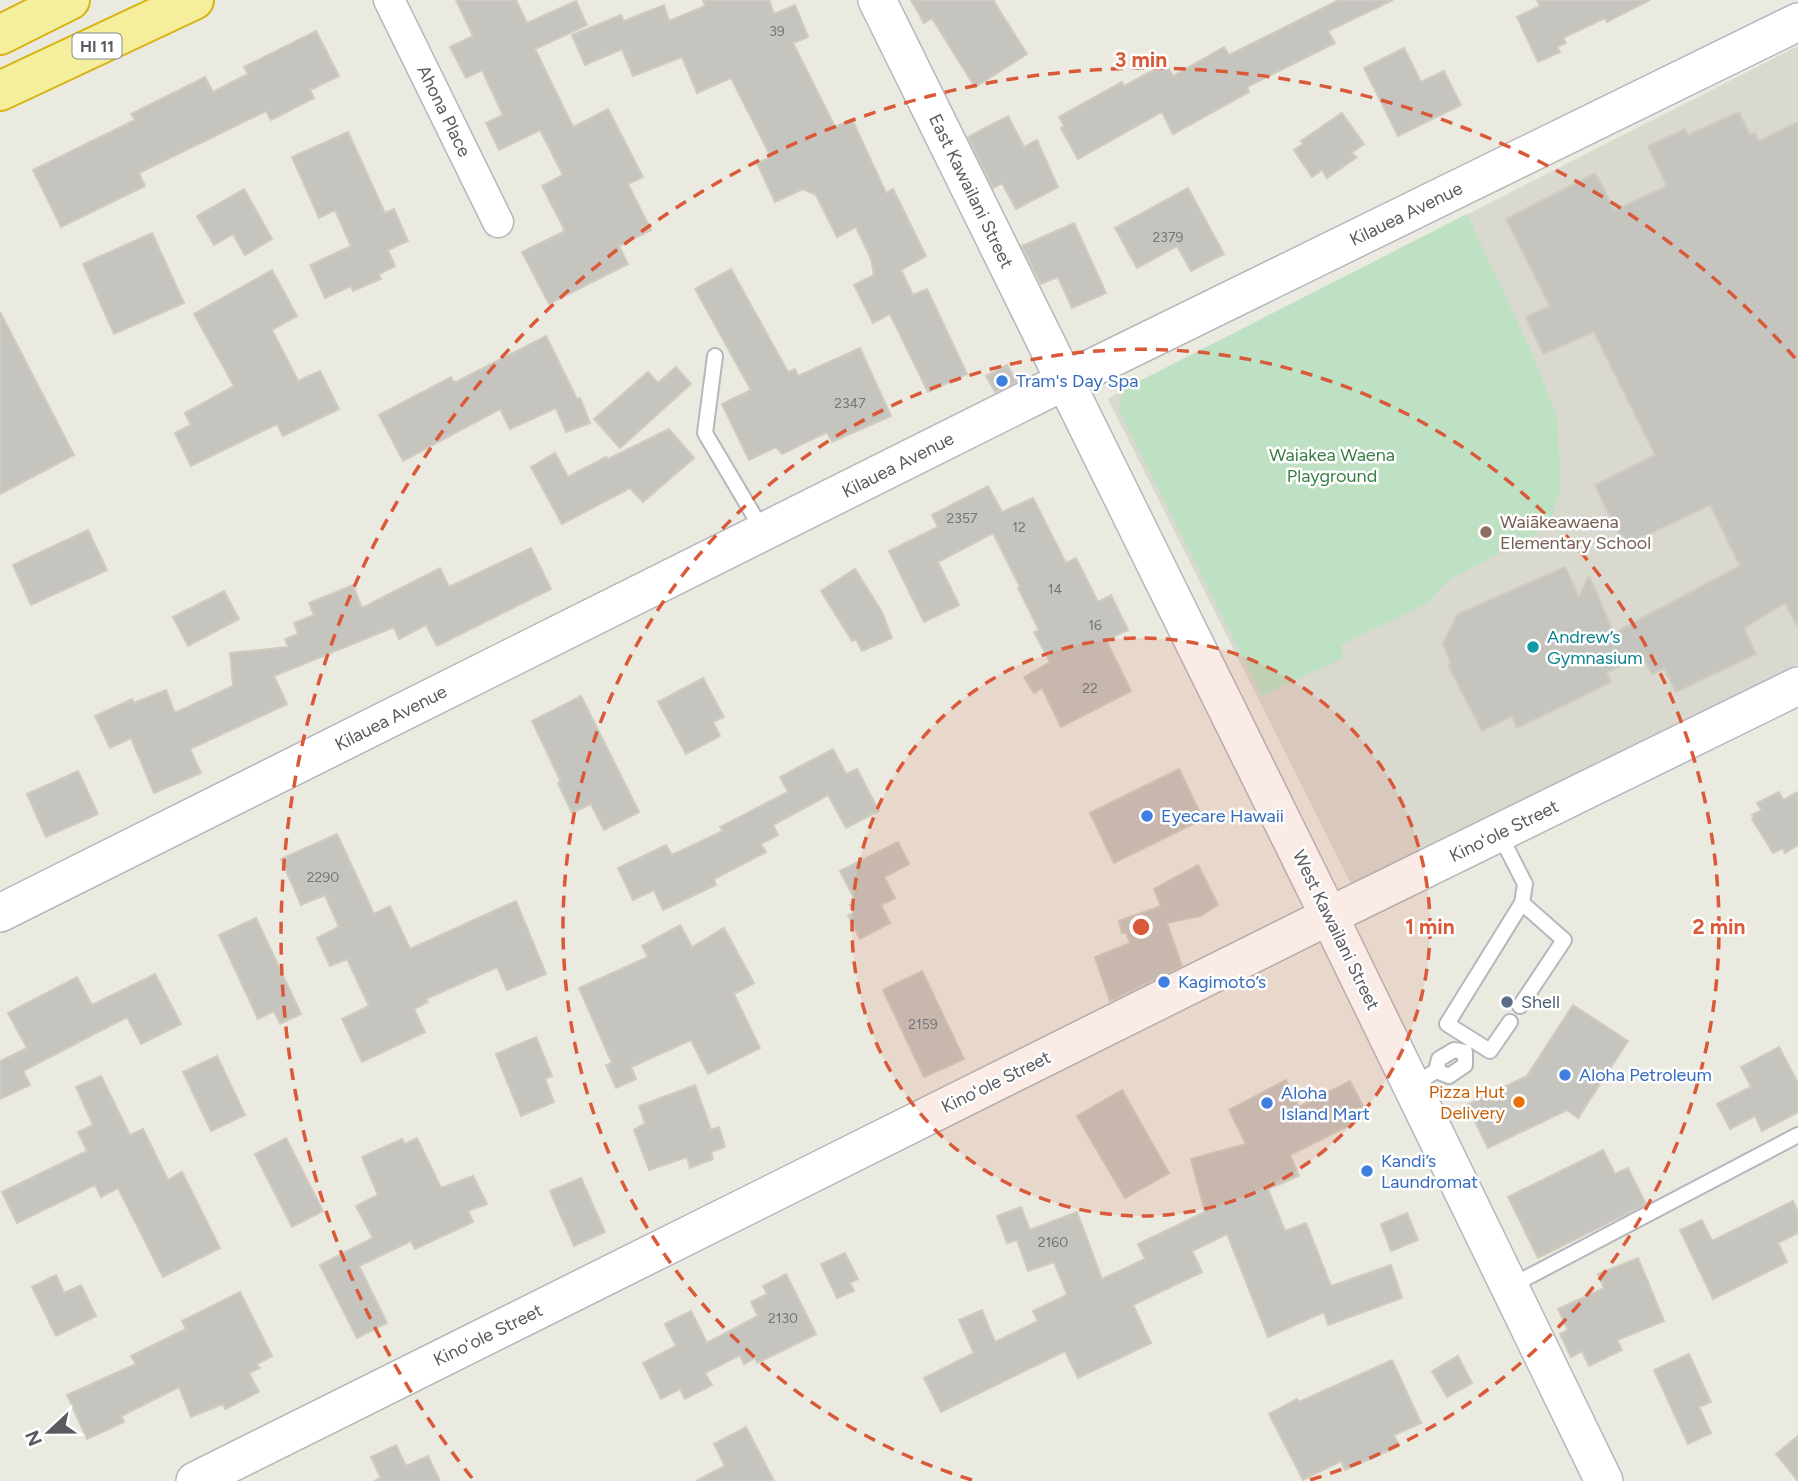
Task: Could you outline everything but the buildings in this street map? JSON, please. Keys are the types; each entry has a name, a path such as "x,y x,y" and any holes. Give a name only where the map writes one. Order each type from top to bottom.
{"highway":[{"path":"0,35 70,0"},
{"name":"HI 11","path":"0,91 194,0"}],"street":[{"name":"Ahona Place","path":"389,0 498,222"},
{"name":"East Kawailani Street","path":"877,0 1065,381"},
{"name":"Kilauea Avenue","path":"0,913 1065,381 1798,22"},
{"name":"West Kawailani Street","path":"1065,381 1329,916 1423,1078 1508,1287 1604,1481"},
{"name":"Kinoʻole Street","path":"195,1481 1329,916 1798,686"}],"lane":[{"path":"715,356 705,433 764,532"},
{"path":"1499,833 1525,884 1522,903 1447,1024 1469,1047 1490,1051 1505,1023"},
{"path":"1520,1006 1531,982 1564,940 1522,903"},
{"path":"1491,956 1505,964"},
{"path":"1466,995 1479,1004"},
{"path":"1423,1078 1448,1076 1465,1065 1469,1047"},
{"path":"1508,1287 1798,1135"}],"shaded area":[{"name":"Waiākeawaena Elementary School","path":"1798,46 1798,665 1351,884 1108,399"}],"green space":[{"name":"Waiakea Waena Playground","path":"1467,214 1532,353 1557,416 1561,486 1549,527 1447,581 1428,603 1341,645 1343,658 1262,696 1119,410 1120,400 1126,388"}],"place":[{"name":"Tram's Day Spa","path":"1002,381"},
{"name":"Waiākeawaena Elementary School","path":"1486,532"},
{"name":"Andrew’s Gymnasium","path":"1533,647"},
{"name":"Eyecare Hawaii","path":"1147,816"},
{"name":"Kagimoto’s","path":"1164,982"},
{"name":"Shell","path":"1507,1002"},
{"name":"Aloha Petroleum","path":"1565,1075"},
{"name":"Pizza Hut Delivery","path":"1519,1102"},
{"name":"Aloha Island Mart","path":"1267,1103"},
{"name":"Kandi’s Laundromat","path":"1367,1171"}]}
